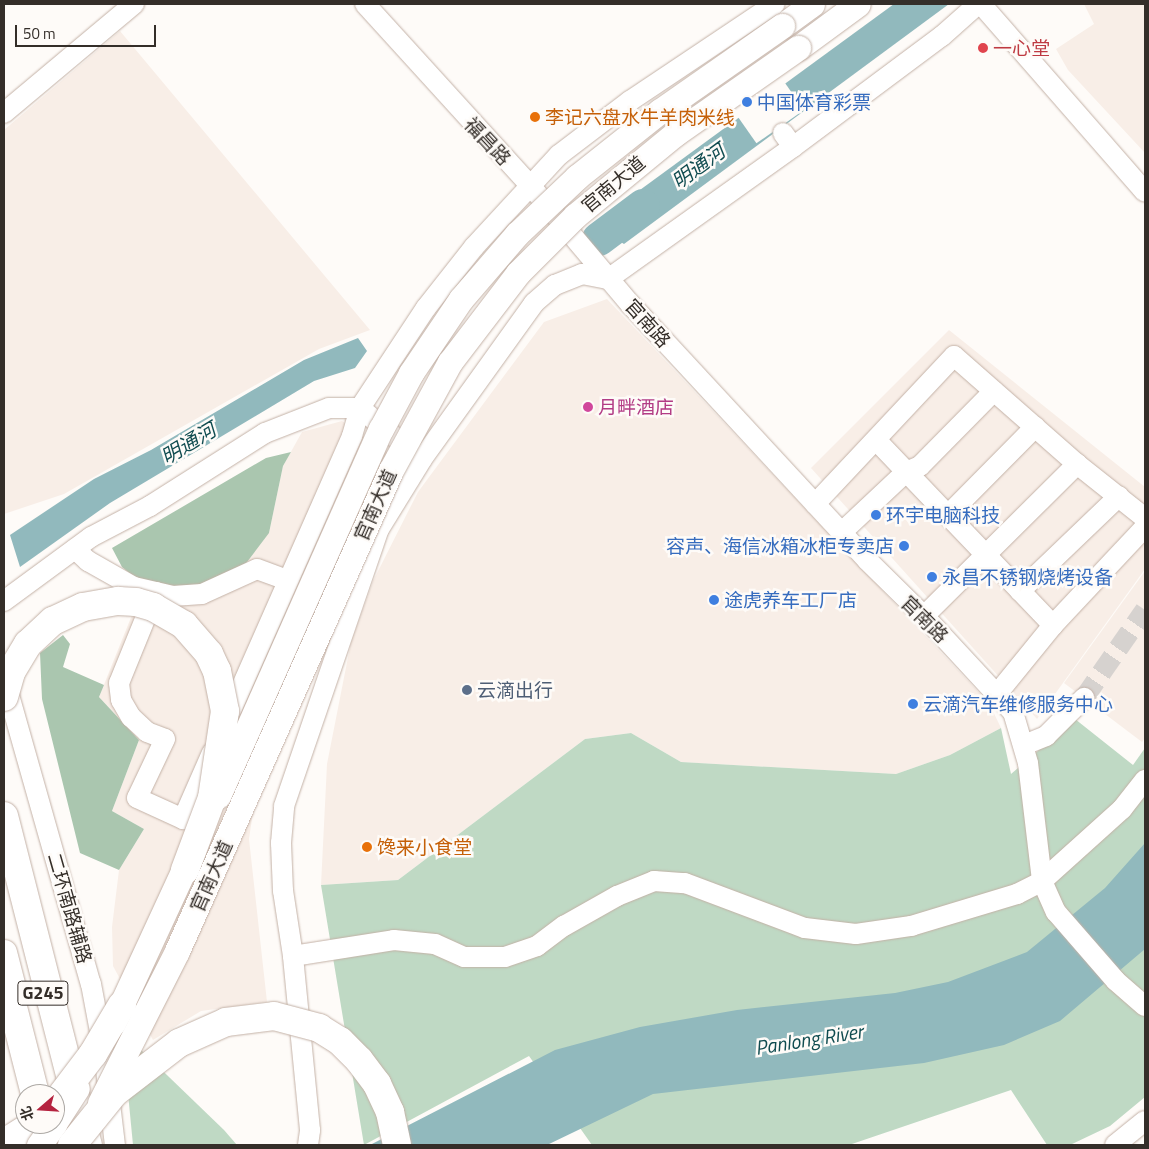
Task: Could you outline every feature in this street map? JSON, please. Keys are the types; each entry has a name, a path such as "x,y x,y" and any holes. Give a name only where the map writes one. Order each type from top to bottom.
{"highway":[{"path":"4,697 11,672 28,644 53,622 83,607 118,601 136,602 153,607 184,625 209,654 217,671 225,711 212,798 185,870"},
{"path":"4,804 67,1108 89,1145"},
{"path":"4,816 20,882"},
{"path":"4,972 32,1081"},
{"path":"4,992 32,1081"},
{"path":"67,1108 93,1054 122,1005"},
{"path":"72,1145 114,1093 178,1043 226,1022 274,1016 319,1028 340,1041 360,1060 377,1084 390,1112 397,1145"},
{"path":"4,1143 19,1134"}],"main road":[{"name":"官南大道","path":"65,1106 92,1063 122,1005 185,870 370,451 411,373 444,322 510,241 577,178 778,15 812,4"},
{"name":"官南大道","path":"72,1145 115,1076 154,1001 390,470 450,362 518,273 588,204 676,133 858,4"},
{"name":"G245","path":"4,841 82,1145"},
{"name":"G245","path":"4,952 37,1084"},
{"name":"官南大道","path":"39,1145 46,1134"}],"street":[{"path":"4,113 134,4"},
{"name":"福昌路","path":"365,4 529,184 608,279"},
{"path":"308,1145 310,1130 293,956 283,891 281,843 284,806 379,529 422,459 534,303 555,285 582,274 608,279 788,140 942,36 979,4 1145,192"},
{"path":"156,592 119,683 121,700 131,717 147,732 165,739 137,798 183,818 352,436 360,408 426,308 529,184 559,155 630,101 778,15"},
{"name":"官南路","path":"608,279 815,504 924,616 1013,712 1024,745 1042,881 1056,912 1116,981 1145,1006"},
{"path":"815,504 954,356 1077,464 1145,518"},
{"path":"842,532 906,472 920,466 994,391"},
{"path":"4,601 75,549 265,434 329,408 360,408 422,459"},
{"path":"948,515 1035,427"},
{"path":"876,441 1053,625"},
{"path":"924,616 1077,464"},
{"path":"1020,591 1119,496"},
{"path":"996,694 1053,625 1145,527"},
{"path":"75,549 88,562 134,587 173,596 202,594 257,569 288,580"},
{"name":"二环南路辅路","path":"4,676 91,984 104,1053 115,1145"},
{"path":"1024,745 1046,736 1084,698"},
{"path":"293,956 394,940 435,944 464,956 505,957 537,946 617,896 654,882 686,882 805,928 856,934 911,926 1017,894 1042,881 1122,809 1145,780"},
{"path":"1116,1145 1145,1121"}],"shaded area":[{"path":"1084,4 1145,4 1145,153 1068,70 1056,49 1094,24"},
{"path":"120,31 370,330 319,349 64,494 4,514 4,130"},
{"path":"607,299 989,703 1001,728 950,755 896,774 681,762 631,733 585,739 398,880 321,885 327,764 351,642 373,581 418,492 544,322"},
{"path":"949,330 1145,487 1145,569 1037,719 811,468"},
{"path":"342,421 400,461 253,812 249,839 267,1002 201,1011 153,1040 113,966 112,927 119,870 144,829 112,811 139,740 99,697 144,585 269,533 283,466 302,432"},
{"path":"1145,571 1145,738 1142,742 1064,683"}],"green space":[{"path":"291,452 283,466 269,533 244,566 192,588 144,585 122,567 112,548 266,458"},
{"path":"63,635 70,644 63,667 104,685 99,697 139,740 112,811 144,829 119,870 80,853 42,699 40,653"},
{"path":"1075,719 1133,765 1145,748 1145,1097 1110,1126 1070,1145 1047,1145 1011,1090 849,1145 592,1145 529,1056 364,1145 321,885 398,880 585,739 631,733 681,762 896,774 950,755 1001,728 1011,774"},
{"path":"141,1050 224,1130 237,1145 133,1145 124,1052"}],"water":[{"path":"894,4 949,4 624,244 606,233 603,217"},
{"path":"358,338 367,351 355,368 314,381 110,503 20,567 10,535 94,479 151,450 304,360"},
{"name":"Panlong River","path":"1145,843 1145,949 1060,1021 1004,1045 924,1063 653,1094 547,1145 370,1145 555,1050 640,1027 737,1010 895,993 948,982 1027,952 1105,888"}],"pier":[{"path":"785,83 804,110 756,143 737,116"}],"waterway":[{"name":"明通河","path":"599,239 643,206"}],"tunnel":[{"path":"1084,698 1145,610"}],"place":[{"name":"一心堂","path":"983,48"},
{"name":"中国体育彩票","path":"747,102"},
{"name":"李记六盘水牛羊肉米线","path":"535,117"},
{"name":"月畔酒店","path":"588,407"},
{"name":"环宇电脑科技","path":"876,515"},
{"name":"容声、海信冰箱冰柜专卖店","path":"904,546"},
{"name":"永昌不锈钢烧烤设备","path":"932,577"},
{"name":"途虎养车工厂店","path":"714,600"},
{"name":"云滴出行","path":"467,690"},
{"name":"云滴汽车维修服务中心","path":"913,704"},
{"name":"馋来小食堂","path":"367,847"}]}
